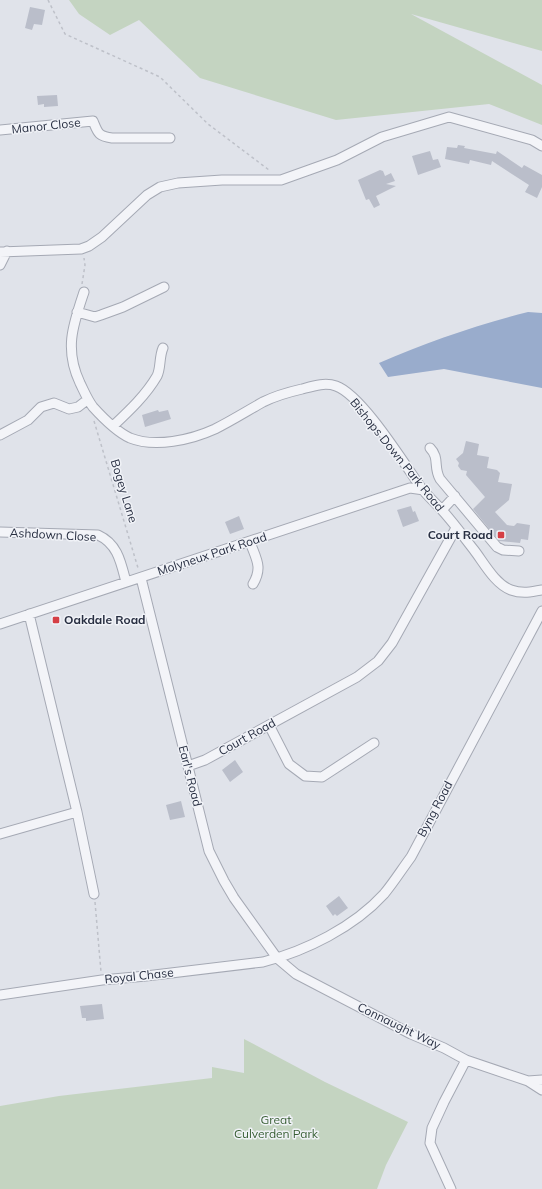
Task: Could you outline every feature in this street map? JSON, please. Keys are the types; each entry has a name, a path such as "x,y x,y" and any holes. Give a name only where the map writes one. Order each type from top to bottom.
{"street":[{"path":"0,265 3,251 81,249 89,246 102,238 147,195 160,187 178,183 222,180 281,180 337,160 382,137 449,117 532,140 542,146"},
{"name":"Manor Close","path":"0,130 93,121 99,134 112,138 170,138"},
{"path":"77,312 95,317 123,307 164,287"},
{"name":"Bishops Down Park Road","path":"84,292 77,312 71,342 71,356 76,375 87,400 114,426 129,437 144,441 167,442 185,439 212,430 264,402 293,391 326,384 336,386 344,390 358,403 424,490 442,510 496,579 511,590 526,593 542,590"},
{"path":"114,426 142,396 157,375 160,355 163,348"},
{"path":"0,435 28,420 41,407 54,403 69,409 78,407 87,400"},
{"path":"430,448 436,458 437,473 497,547 503,550 519,551"},
{"name":"Molyneux Park Road","path":"0,624 410,488 424,490"},
{"path":"442,510 455,496"},
{"name":"Court Road","path":"188,766 205,760 357,677 378,662 392,643 456,528"},
{"name":"Ashdown Close","path":"0,532 98,535 104,538 119,555 126,582"},
{"path":"250,542 259,568 257,577 253,584"},
{"name":"Earl's Road","path":"141,578 209,851 234,898 277,958"},
{"name":"Byng Road","path":"277,958 321,940 343,928 384,894 398,876 410,857 542,611"},
{"path":"28,614 77,812 94,894"},
{"path":"269,725 289,764 305,776 322,777 374,743"},
{"path":"0,834 77,812"},
{"name":"Royal Chase","path":"0,995 102,980 238,965 277,958"},
{"name":"Connaught Way","path":"277,958 296,974 412,1034 444,1048 466,1060 528,1081 542,1090"},
{"path":"451,1189 430,1143 432,1128 466,1060"},
{"name":"Connaught Way","path":"528,1081 542,1080"}],"path":[{"path":"48,0 65,34 160,77 208,124 269,171"},
{"path":"81,249 86,265 80,290 84,292"},
{"name":"Bogey Lane","path":"95,409 94,423 141,578"},
{"path":"94,894 102,980"}],"green space":[{"path":"69,0 542,0 542,51 411,14 542,85 542,125 489,104 336,120 200,78 139,20 110,35 79,14"},
{"name":"Great Culverden Park","path":"244,1039 325,1082 408,1122 386,1165 377,1189 0,1189 0,1106 59,1096 212,1078 212,1067 244,1073"}],"water":[{"path":"528,312 542,313 542,388 444,369 388,377 379,363 452,334"}],"building":[{"path":"30,7 45,10 42,25 34,24 32,30 25,28"},
{"path":"57,95 58,106 44,107 44,104 38,105 37,96"},
{"path":"458,145 465,146 464,148 496,154 497,151 522,168 524,165 542,175 542,187 537,198 525,192 529,185 492,161 491,165 470,160 469,164 445,159 447,147 457,148"},
{"path":"430,151 433,160 438,159 441,167 418,175 412,156"},
{"path":"380,170 383,171 385,176 391,173 395,181 386,184 396,186 376,196 380,205 374,208 369,199 366,200 358,180"},
{"path":"158,410 159,412 168,410 171,419 145,427 142,415"},
{"path":"466,441 479,444 477,455 489,457 487,468 497,470 500,473 498,482 512,484 509,500 495,512 507,525 514,526 517,523 530,525 528,540 521,539 520,543 499,541 473,509 485,497 466,475 467,471 461,470 458,466 459,463 456,459 463,453"},
{"path":"411,506 419,521 403,527 397,510"},
{"path":"239,516 244,529 230,534 225,522"},
{"path":"235,760 243,772 230,782 222,770"},
{"path":"181,801 185,817 170,820 166,805"},
{"path":"339,896 348,908 337,916 335,914 333,916 326,906"},
{"path":"102,1004 104,1019 86,1021 86,1018 82,1018 80,1006"}],"place":[{"name":"Court Road","path":"501,535"},
{"name":"Oakdale Road","path":"56,620"}]}
